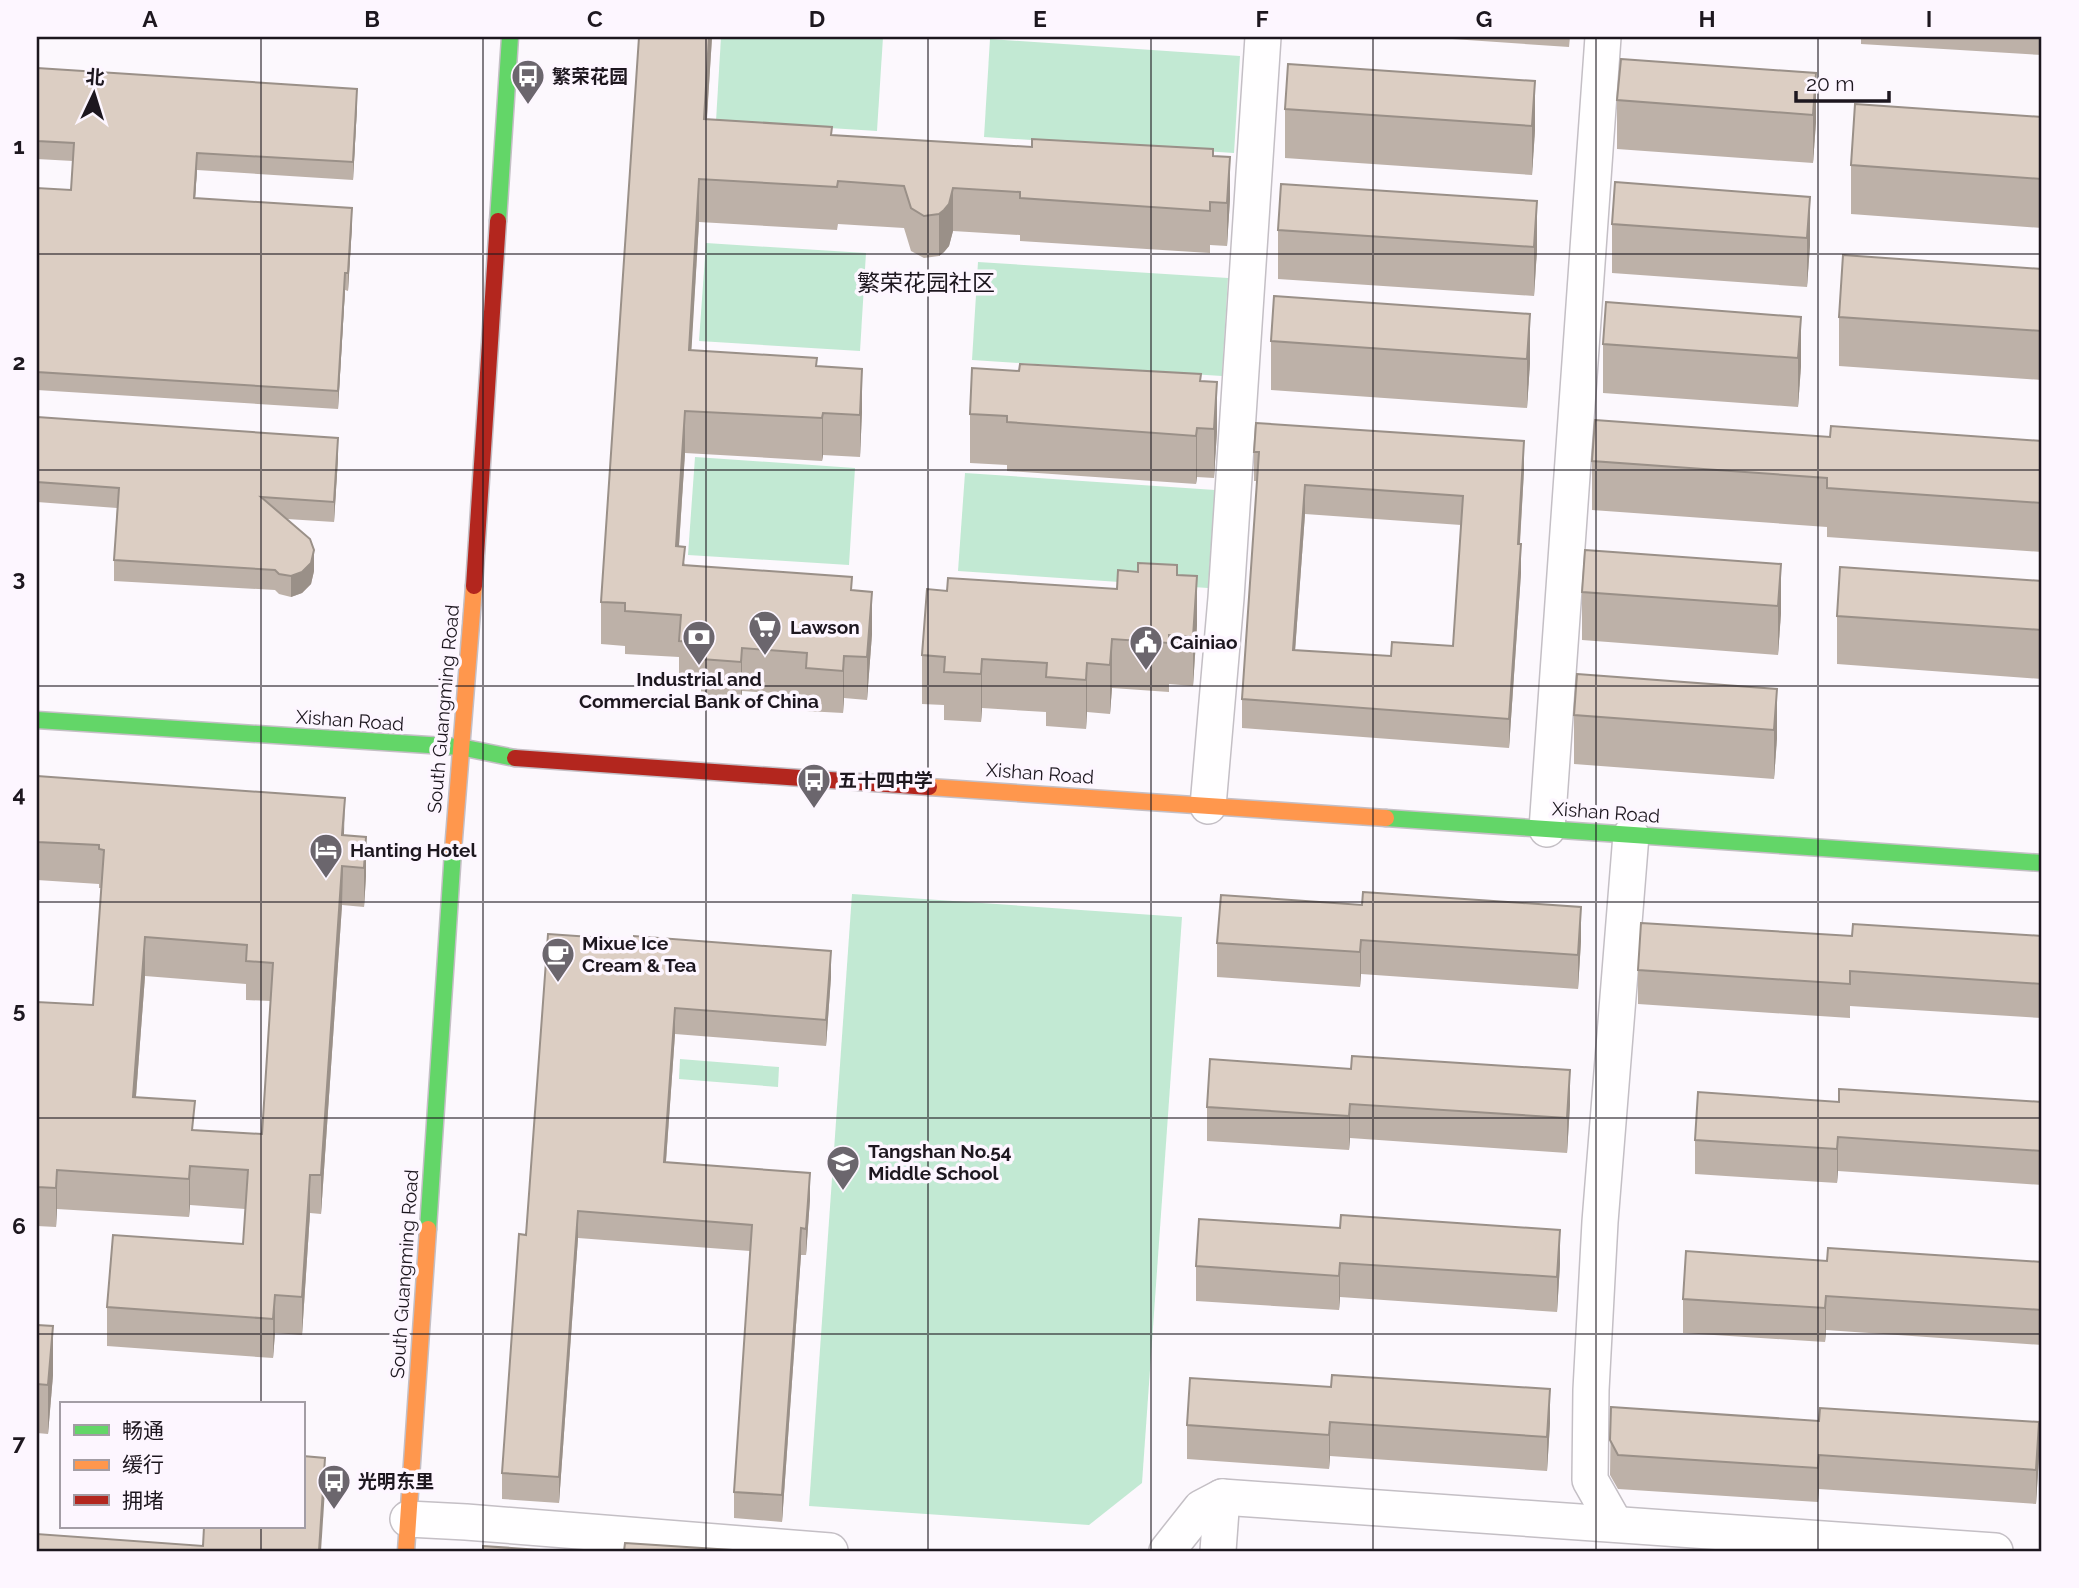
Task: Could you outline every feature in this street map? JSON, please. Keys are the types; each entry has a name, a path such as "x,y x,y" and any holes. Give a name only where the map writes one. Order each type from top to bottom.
{"street":[{"name":"South Guangming Road","path":"407,1535 510,37"},
{"path":"1208,806 1226,598 1263,37"},
{"path":"1547,829 1603,37"},
{"name":"Xishan Road","path":"37,720 460,747 512,758 2042,863"},
{"path":"1615,1524 1590,1480 1591,1390 1600,1222 1631,835"},
{"path":"1217,1551 1222,1497"},
{"path":"1167,1551 1201,1508 1222,1497 1995,1551"},
{"path":"407,1535 466,1522 830,1551"}],"green space":[{"path":"721,37 883,37 877,131 716,121"},
{"path":"990,39 1240,56 1234,153 984,137"},
{"path":"706,243 866,253 860,351 699,341"},
{"path":"978,262 1228,278 1222,376 972,360"},
{"path":"695,457 855,468 849,565 688,555"},
{"path":"965,473 1215,490 1208,588 958,571"},
{"path":"852,894 1182,917 1142,1483 1089,1525 809,1506"},
{"path":"680,1059 779,1067 778,1087 679,1079"}],"building":[{"path":"639,37 709,37 704,119 832,127 831,135 1032,147 1032,139 1213,149 1213,156 1230,157 1227,203 1210,202 1210,211 1020,198 1020,192 953,188 949,204 944,210 939,214 924,216 911,208 904,186 838,181 837,187 699,179 689,350 817,358 816,366 862,369 860,415 823,413 822,418 685,411 676,546 685,547 683,565 852,577 851,590 872,592 867,657 844,656 843,671 806,668 807,653 742,648 741,662 701,659 702,643 679,641 681,615 625,611 625,603 601,602"},
{"path":"1621,59 1816,73 1813,115 1617,100"},
{"path":"1288,64 1535,81 1532,126 1285,109"},
{"path":"37,68 357,89 353,162 197,153 194,198 352,208 338,391 37,372 37,188 71,190 74,143 37,141"},
{"path":"1855,104 2042,117 2042,179 1851,165"},
{"path":"1615,182 1810,197 1807,238 1612,224"},
{"path":"1281,184 1537,201 1534,247 1278,230"},
{"path":"1843,255 2042,269 2042,331 1839,317"},
{"path":"1274,296 1530,314 1527,359 1271,341"},
{"path":"1606,302 1801,317 1798,358 1603,344"},
{"path":"1020,364 1201,374 1200,381 1217,382 1214,429 1197,428 1196,436 1007,422 1007,416 970,414 972,368 1019,371"},
{"path":"37,417 338,438 334,502 261,497 310,539 314,550 311,563 302,572 291,576 279,574 275,570 114,560 119,488 37,482"},
{"path":"1595,420 1830,437 1831,426 2042,441 2042,503 1827,488 1827,478 1592,461"},
{"path":"1256,423 1524,441 1518,544 1521,544 1509,719 1242,699 1259,452 1254,452","holes":["1305,485 1463,496 1453,646 1392,642 1391,656 1293,650"]},
{"path":"1585,550 1781,564 1778,606 1582,592"},
{"path":"1138,563 1177,565 1177,575 1197,576 1193,637 1169,635 1169,643 1112,639 1110,665 1087,663 1086,680 1046,677 1047,663 982,659 981,674 944,672 945,657 922,655 927,589 947,591 948,578 1117,589 1118,570 1138,572"},
{"path":"1840,567 2042,581 2042,630 1837,616"},
{"path":"1577,674 1777,689 1774,730 1574,715"},
{"path":"37,776 345,798 342,835 366,837 364,868 342,866 321,1175 310,1175 302,1297 275,1295 273,1319 107,1307 113,1235 243,1244 248,1170 190,1166 189,1179 57,1170 56,1188 37,1187 37,1002 93,1005 104,850 99,849 99,845 37,842","holes":["145,937 247,945 246,961 273,963 262,1134 192,1130 195,1101 133,1097"]},
{"path":"1363,892 1581,907 1578,955 1361,940 1360,952 1217,943 1221,895 1362,905"},
{"path":"1641,923 1852,936 1853,924 2042,936 2042,984 1850,971 1850,984 1638,970"},
{"path":"548,934 634,940 634,936 831,951 826,1020 675,1008 664,1162 810,1173 806,1229 801,1228 782,1495 734,1492 752,1225 578,1211 559,1477 502,1473 519,1234 526,1235"},
{"path":"1352,1056 1570,1070 1567,1118 1350,1104 1349,1116 1207,1107 1210,1059 1351,1069"},
{"path":"1839,1089 2042,1102 2042,1151 1838,1137 1837,1149 1695,1140 1698,1092 1839,1102"},
{"path":"1341,1215 1560,1230 1557,1277 1340,1263 1339,1276 1196,1266 1199,1219 1340,1228"},
{"path":"1828,1248 2042,1262 2042,1310 1826,1296 1825,1308 1683,1299 1686,1251 1827,1261"},
{"path":"37,1325 53,1326 48,1385 37,1384"},
{"path":"1332,1375 1550,1389 1547,1437 1330,1422 1329,1435 1187,1425 1190,1378 1331,1387"},
{"path":"1611,1407 1819,1421 1820,1408 2039,1422 2036,1470 1819,1455 1818,1468 1618,1455 1610,1440"},
{"path":"304,1456 325,1458 319,1551 37,1551 37,1534 203,1546 204,1528 304,1528"},
{"path":"625,1543 748,1551 624,1551"},
{"path":"483,1546 555,1551 483,1551"}],"traffic: fast":[{"path":"498,221 510,37"},
{"path":"37,720 460,747 515,758"},
{"path":"1386,818 2042,863"},
{"path":"428,1229 453,851"}],"traffic: slow":[{"path":"453,851 474,586"},
{"path":"929,787 1386,818"},
{"path":"406,1551 428,1229"}],"traffic: jam":[{"path":"474,586 498,221"},
{"path":"515,758 929,787"}],"place":[{"name":"繁荣花园","path":"528,106"},
{"name":"Lawson","path":"765,657"},
{"name":"Industrial and Commercial Bank of China","path":"699,667"},
{"name":"Cainiao","path":"1146,672"},
{"name":"五十四中学","path":"814,810"},
{"name":"Hanting Hotel","path":"326,880"},
{"name":"Mixue Ice Cream & Tea","path":"558,984"},
{"name":"Tangshan No.54 Middle School","path":"843,1192"},
{"name":"光明东里","path":"334,1511"}],"district":[{"name":"繁荣花园社区","path":"926,282"}]}
